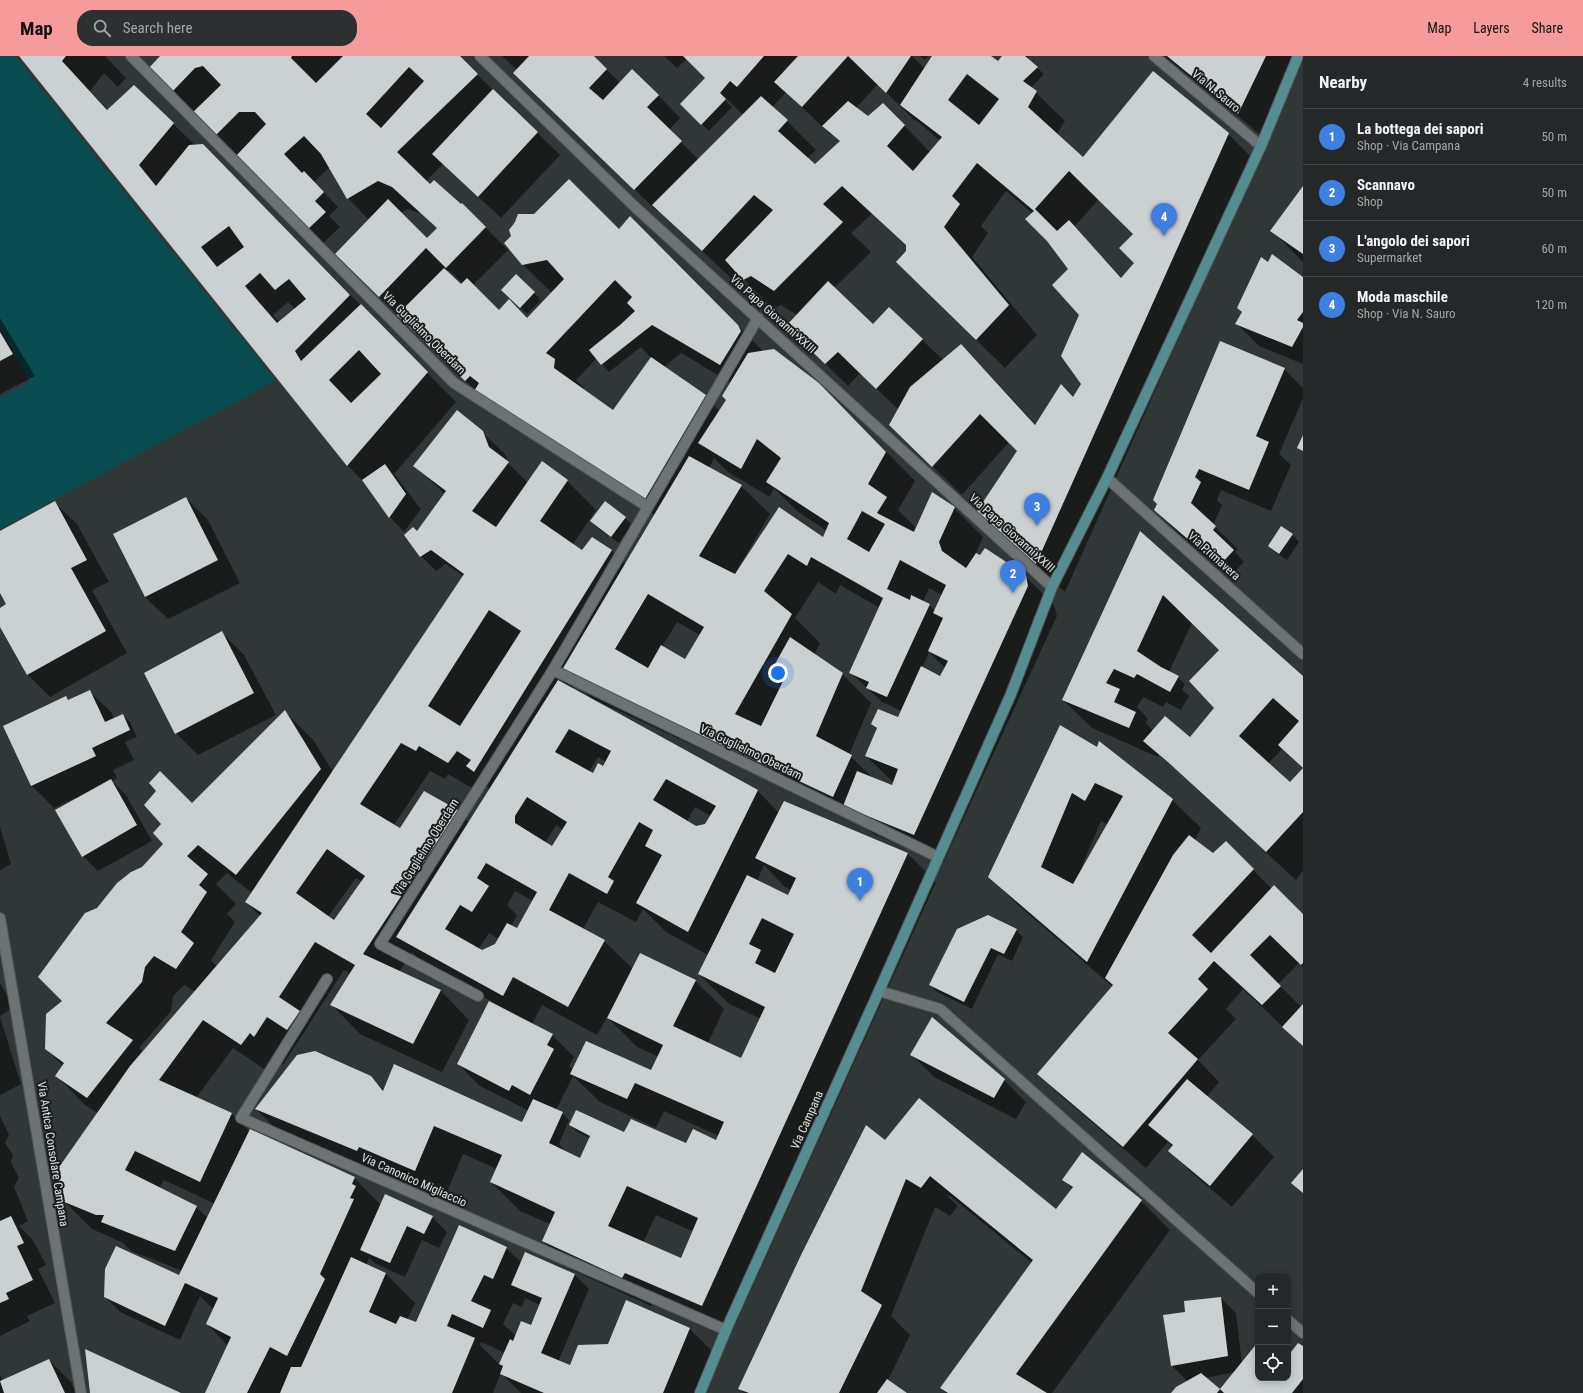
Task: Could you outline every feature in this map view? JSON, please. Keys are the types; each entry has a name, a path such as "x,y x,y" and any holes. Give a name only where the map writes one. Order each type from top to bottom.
{"main road":[{"name":"Via Campana","path":"700,1393 726,1330 880,991 1011,694 1052,587 1107,478 1261,146 1298,56"}],"street":[{"name":"Via Guglielmo Oberdam","path":"131,56 454,384 648,506 553,670 380,944 478,996"},
{"name":"Via Papa Giovanni XXIII","path":"480,56 634,206 1052,587"},
{"name":"Via N. Sauro","path":"1154,56 1261,146"},
{"path":"648,506 758,318"},
{"name":"Via Primavera","path":"1107,478 1303,654"},
{"name":"Via Guglielmo Oberdam","path":"553,670 938,857"},
{"name":"Via Antica Consolare Campana","path":"0,918 81,1393"},
{"name":"Via Canonico Migliaccio","path":"327,979 241,1118 726,1330"},
{"path":"880,991 940,1009 1255,1290"},
{"path":"1291,1323 1303,1333"}],"shaded area":[{"path":"0,56 15,56 276,381 0,529 0,397 29,382 0,327"}],"building":[{"path":"19,56 66,56 62,61 107,110 134,85 174,123 139,165 156,186 189,145 203,144 350,295 295,351 301,361 361,304 428,372 347,466","holes":["229,226 244,247 217,267 201,247","260,273 275,290 289,279 306,299 277,323 245,286","359,350 381,374 351,403 329,380"]},
{"path":"160,56 292,56 291,58 316,83 343,56 460,56 478,74 397,152 430,184 434,180 461,204 462,203 486,227 446,268 426,248 379,297 335,254 388,199 427,238 437,228 392,187 378,181 347,199 321,154 304,136 284,154 302,173 304,171 324,192 315,201 326,212 307,230 235,157 266,124 255,112 239,112 215,136 192,113 221,85 203,66 195,68 172,92 148,69","holes":["409,67 424,81 381,128 366,114"]},
{"path":"529,56 594,56 607,69 589,88 603,100 632,69 659,95 647,107 682,141 634,190 513,73"},
{"path":"683,56 764,56 737,87 730,81 720,93 726,99 701,125 680,104 705,78"},
{"path":"798,56 848,56 802,107 774,82"},
{"path":"848,56 911,56 886,93"},
{"path":"932,56 991,56 998,61 1002,56 1025,56 1038,67 1023,81 1037,91 1028,107 1083,157 1153,71 1229,133 1036,564 977,511 1017,451 980,414 932,467 889,425 910,387 961,344 1035,425 1061,384 1073,397 1081,384 1061,356 1079,315 1052,285 1068,269 1047,241 1025,219 1034,211 977,163 952,196 960,204 944,227 1009,305 976,340 896,262 906,251 906,245 842,186 823,204 843,222 774,291 751,276 743,280 725,260 773,210 754,195 702,251 652,205 761,96 788,120 778,131 815,164 840,141 822,126 848,101 868,116 883,103 905,125 887,146 913,171 942,137 900,105","holes":["967,74 999,99 979,125 948,100","1069,171 1133,234 1119,248 1134,263 1121,278 1069,220 1057,231 1035,209"]},
{"path":"1167,56 1266,56 1238,114"},
{"path":"493,89 538,132 478,197 432,154"},
{"path":"569,179 619,229 630,216 738,325 741,331 720,365 652,325 601,365 589,350 635,311 627,303 632,297 615,280 546,353 555,359 554,368 613,410 651,357 706,395 645,499 473,393 479,383 470,376 465,381 397,315 444,268 461,284 467,278 499,310 509,299 527,318 564,279 547,260 522,265 504,243 511,236 509,230 515,222 518,214 534,214"},
{"path":"1303,186 1303,254 1270,231"},
{"path":"1272,254 1303,277 1303,312 1297,320 1303,323 1303,327 1292,347 1235,324 1242,312 1237,308 1261,257 1268,262"},
{"path":"516,274 535,292 520,308 501,290"},
{"path":"828,281 873,324 889,307 923,339 876,389 838,352 825,364 786,326"},
{"path":"0,332 13,354 0,361"},
{"path":"1220,341 1285,368 1256,436 1269,442 1249,490 1199,469 1195,477 1201,482 1191,503 1216,526 1213,530 1234,550 1219,566 1154,510 1157,504 1153,500"},
{"path":"774,349 819,383 886,452 868,484 887,497 877,513 914,532 932,492 955,507 939,542 942,551 966,568 976,553 980,555 985,548 1026,575 1028,586 914,835 843,806 857,771 892,785 898,769 865,756 877,728 871,724 878,709 898,717 921,666 940,676 948,661 928,651 943,618 933,613 946,585 900,560 887,589 910,600 911,595 930,604 887,697 866,688 869,682 849,673 883,598 811,557 807,566 788,554 764,591 792,614 735,714 761,726 788,671 775,664 790,637 843,673 816,736 852,755 833,797 562,670 689,456 742,485 699,556 735,574 779,507 823,537 829,523 766,482 781,458 757,439 741,469 698,443 726,400 722,396 748,353","holes":["862,511 885,524 869,552 847,539","648,594 704,627 685,659 661,645 648,668 615,649"]},
{"path":"457,410 483,431 489,447 509,462 472,511 496,527 542,461 568,480 540,521 582,550 592,537 612,550 474,772 466,766 471,760 457,751 448,763 419,746 416,751 401,743 360,804 400,828 424,791 458,810 363,954 441,990 413,1044 330,1005 355,965 315,942 279,997 300,1011 287,1030 267,1017 254,1037 250,1033 241,1045 203,1020 159,1080 232,1113 200,1182 135,1151 125,1170 197,1206 175,1251 101,1222 104,1215 96,1215 62,1201 57,1170 130,1066 262,913 245,902 464,574 431,550 420,557 404,535 413,527 417,531 446,491 413,466","holes":["489,610 521,631 460,726 428,706","327,849 365,876 334,920 296,893"]},
{"path":"1303,435 1303,451 1297,448"},
{"path":"385,464 406,494 389,518 362,480"},
{"path":"186,497 218,560 145,597 113,534"},
{"path":"55,501 87,560 71,568 106,631 27,675 0,627 0,608 6,604 0,593 0,531"},
{"path":"605,501 626,517 611,537 590,521"},
{"path":"1281,526 1293,534 1279,554 1268,546"},
{"path":"1140,531 1303,676 1303,768 1303,812 1266,852 1143,741 1165,716 1190,737 1214,708 1189,681 1219,650 1163,595 1137,651 1161,667 1179,676 1170,692 1137,674 1134,678 1114,669 1106,683 1120,689 1114,702 1136,712 1129,728 1062,700","holes":["1273,698 1299,721 1278,745 1303,768 1290,782 1239,736"]},
{"path":"222,631 254,693 175,734 144,673"},
{"path":"558,680 758,790 688,932 636,903 662,855 645,846 653,830 639,822 608,877 614,881 607,894 569,873 549,910 605,940 568,1007 513,977 503,996 396,937","holes":["569,729 611,751 603,766 598,763 593,773 555,752","666,779 716,806 705,824 696,826 653,800","527,797 567,822 552,846 515,823 515,816","486,863 537,892 517,928 507,923 495,944 482,950 445,929 460,905 472,912 489,886 477,878"]},
{"path":"90,690 105,722 123,714 130,730 92,748 96,756 31,786 3,726 66,696 68,700"},
{"path":"285,710 321,769 236,875 198,845 187,856 208,874 199,885 207,892 181,932 194,943 176,969 154,956 145,967 142,982 106,1023 133,1040 87,1098 55,1076 64,1063 45,1049 46,1014 62,1001 38,977 85,913 97,908 117,883 131,872 142,867 163,844 153,833 161,824 144,805 156,791 149,783 160,771 192,803"},
{"path":"1060,725 1097,747 1099,741 1173,799 1087,962 988,877","holes":["1095,783 1123,796 1073,884 1041,867 1072,793 1085,801"]},
{"path":"111,779 137,825 82,857 55,810"},
{"path":"784,801 908,853 702,1306 625,1273 622,1278 542,1241 555,1212 490,1182 502,1155 434,1126 415,1171 359,1147 357,1151 255,1109 297,1055 315,1051 371,1076 383,1091 394,1064 522,1122 533,1099 563,1112 549,1143 580,1158 590,1136 569,1125 576,1110 624,1132 631,1119 686,1143 693,1129 716,1140 724,1122 635,1083 627,1099 570,1074 586,1041 651,1070 663,1045 607,1018 640,953 696,980 673,1026 741,1058 765,1007 698,974 747,875 788,895 796,878 755,858","holes":["762,918 794,934 775,973 755,963 761,950 749,944","627,1186 698,1218 681,1258 608,1226"]},
{"path":"1189,835 1213,853 1226,841 1254,869 1192,935 1211,953 1274,885 1303,914 1303,963 1301,965 1270,935 1250,955 1281,986 1262,1005 1214,961 1198,979 1208,989 1168,1033 1198,1059 1123,1147 1037,1074 1113,985 1105,978 1173,855"},
{"path":"988,915 1017,929 1004,954 991,948 964,1002 929,985 957,929"},
{"path":"489,1001 553,1034 547,1045 554,1049 530,1095 512,1085 509,1091 457,1064"},
{"path":"1303,1004 1303,1046 1282,1027"},
{"path":"932,1017 1005,1079 994,1098 910,1055"},
{"path":"1187,1079 1253,1134 1210,1186 1168,1151 1173,1145 1148,1125"},
{"path":"919,1098 1056,1209 1073,1187 1062,1180 1082,1152 1142,1200 1016,1374 1047,1393 948,1393 940,1388 1033,1260 930,1176 921,1188 906,1179 861,1291 882,1305 839,1393 749,1393 738,1389 802,1253 866,1125 885,1140"},
{"path":"250,1129 355,1177 352,1184 356,1186 350,1198 354,1199 320,1274 325,1279 287,1356 270,1347 247,1393 205,1393 231,1337 206,1324 218,1298 185,1283 165,1326 104,1297 105,1269 116,1246 179,1275"},
{"path":"1303,1169 1303,1193 1291,1183"},
{"path":"385,1194 433,1216 424,1234 407,1226 390,1263 360,1250"},
{"path":"11,1216 24,1243 17,1246 33,1280 6,1293 9,1299 0,1303 0,1221"},
{"path":"459,1225 507,1247 493,1279 484,1275 471,1301 491,1310 483,1328 452,1314 447,1326 475,1338 452,1393 280,1393 291,1367 301,1367 351,1257 386,1273 369,1312 396,1324 400,1316 416,1322"},
{"path":"525,1252 575,1274 541,1353 570,1365 578,1345 608,1344 626,1300 690,1328 663,1393 544,1393 500,1374 503,1366 499,1364 510,1339 513,1341 521,1321 531,1325 542,1298 511,1285"},
{"path":"1221,1297 1228,1356 1171,1366 1163,1315 1185,1312 1184,1301"},
{"path":"1298,1343 1303,1346 1303,1379 1292,1393 1224,1393 1220,1389 1255,1346 1255,1381 1291,1381 1291,1352"},
{"path":"85,1349 181,1393 90,1393"},
{"path":"49,1359 65,1393 4,1393 0,1381"},
{"path":"1201,1373 1220,1389 1217,1393 1171,1393 1176,1387"},
{"path":"887,1379 907,1393 877,1393"}],"place":[{"name":"Moda maschile","path":"1164,236"},
{"name":"L'angolo dei sapori","path":"1037,526"},
{"name":"Scannavo","path":"1013,593"},
{"name":"La bottega dei sapori","path":"860,901"}]}
